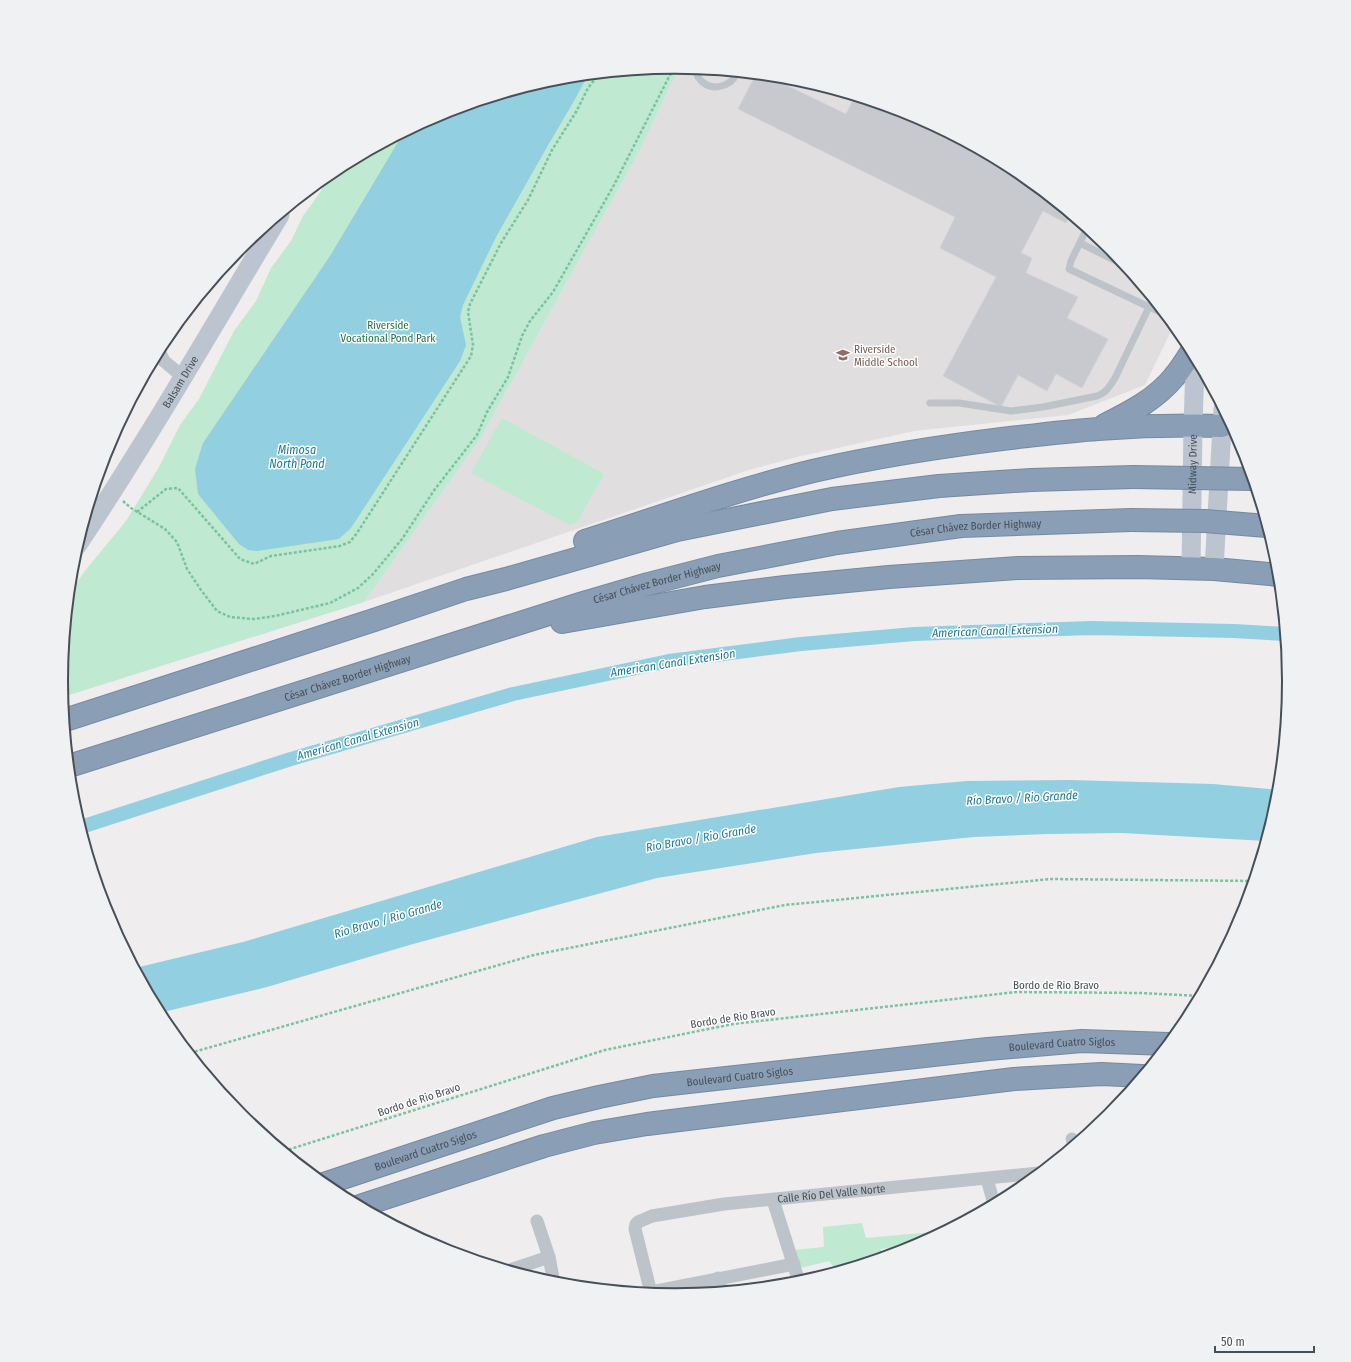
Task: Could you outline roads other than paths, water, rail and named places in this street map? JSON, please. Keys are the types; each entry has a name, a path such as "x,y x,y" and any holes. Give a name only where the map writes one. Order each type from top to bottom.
{"highway":[{"path":"1098,429 1135,410 1160,391 1175,376 1189,356"},
{"path":"466,589 540,556 686,507 813,471 868,459 968,443 1098,429 1193,426 1224,420"},
{"path":"69,719 466,589 677,530 832,499 939,486 1031,480 1133,477 1248,479"},
{"name":"César Chávez Border Highway","path":"74,764 648,584 725,565 837,543 961,526 1131,520 1206,521 1262,526"},
{"path":"457,643 697,598 786,587 890,577 1018,568 1102,567 1214,569 1273,574"},
{"name":"Boulevard Cuatro Siglos","path":"332,1181 553,1108 599,1096 653,1086 988,1049 1082,1041 1162,1044"},
{"path":"367,1204 544,1146 594,1133 647,1124 1014,1078 1102,1074 1137,1076"}],"street":[{"name":"Balsam Drive","path":"87,531 112,495 274,225"},
{"path":"162,356 164,361 183,377"},
{"name":"Midway Drive","path":"1190,569 1195,366"},
{"path":"1214,569 1226,424"},
{"name":"Calle Río Del Valle Norte","path":"650,1287 636,1234 636,1224 652,1216 724,1204 1028,1175"},
{"path":"987,1179 993,1199"},
{"path":"774,1200 797,1276"},
{"path":"538,1221 549,1257 553,1276"},
{"path":"517,1268 549,1257"},
{"path":"699,1287 720,1285 794,1264"}],"lane":[{"path":"698,75 699,78 707,85 717,87 729,84 734,77"},
{"path":"1085,233 1069,265 1070,270 1156,310"},
{"path":"1080,243 1113,259"},
{"path":"930,403 959,402 1011,411 1043,407 1102,394 1108,389 1115,378 1149,307"}],"water":[{"name":"Mimosa North Pond","path":"585,81 496,237 463,305 460,317 466,345 460,361 351,528 339,539 257,551 248,550 239,544 198,494 195,469 203,443 330,256 399,140 443,120 480,106 518,94 557,85"},
{"name":"Río Bravo / Rio Grande","path":"1069,780 1213,784 1273,789 1261,841 1122,833 1047,834 974,837 816,853 657,878 413,944 267,987 165,1011 140,967 243,942 597,837 899,787 967,781"}],"waterway":[{"name":"American Canal Extension","path":"86,825 291,759 513,694 669,661 801,644 914,634 1092,628 1234,631 1281,634"}],"place":[{"name":"Riverside Middle School","path":"843,355"}],"park label":[{"name":"Riverside Vocational Pond Park","path":"388,331"}]}
